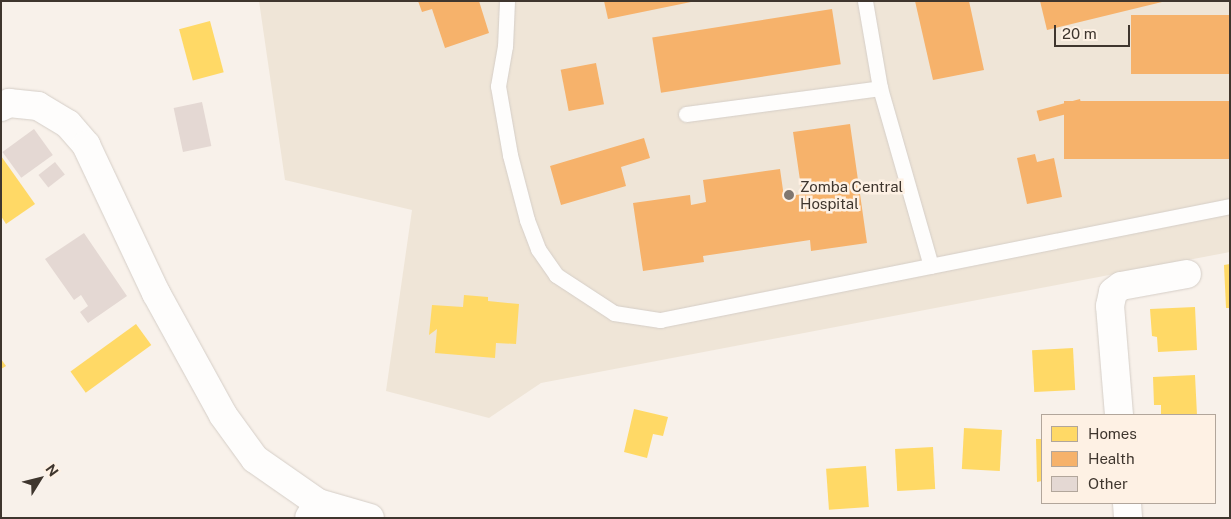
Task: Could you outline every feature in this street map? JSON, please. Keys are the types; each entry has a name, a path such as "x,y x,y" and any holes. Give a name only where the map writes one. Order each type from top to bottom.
{"street":[{"path":"1,107 9,103 38,106 68,124 86,145 156,293 223,415 255,459 314,510 370,518"},
{"path":"1119,414 1110,306 1113,292 1121,286 1187,274"},
{"path":"1127,504 1128,518"}],"lane":[{"path":"507,1 505,46 498,86 510,155 527,220 538,249 556,275 614,313 660,320 1230,206"},
{"path":"865,1 880,88 931,266"},
{"path":"686,114 880,88"}],"shaded area":[{"name":"Zomba Central Hospital","path":"259,1 1230,1 1230,252 541,383 489,418 386,391 412,210 285,180"}],"building: Homes":[{"path":"210,21 224,72 193,80 179,29"},
{"path":"1,156 35,204 6,224 1,216"},
{"path":"1230,264 1230,308 1226,308 1224,265"},
{"path":"464,295 488,297 488,301 519,304 516,344 496,343 495,358 435,353 437,329 429,335 432,305 463,307"},
{"path":"1195,307 1197,350 1158,352 1157,337 1152,336 1150,309"},
{"path":"136,324 151,345 86,393 70,372"},
{"path":"1073,348 1075,390 1034,392 1032,350"},
{"path":"1,359 6,366 1,369"},
{"path":"1195,375 1197,414 1161,414 1161,405 1154,405 1153,377"},
{"path":"634,409 668,417 663,436 653,434 647,458 624,452"},
{"path":"964,428 1002,430 1000,471 962,469"},
{"path":"1036,439 1041,439 1041,481 1037,482"},
{"path":"933,447 935,489 897,491 895,449"},
{"path":"866,466 869,507 829,510 826,469"}],"building: Health":[{"path":"418,1 479,1 489,33 445,48 432,9 422,12"},
{"path":"604,1 691,1 691,2 608,19"},
{"path":"915,1 969,1 984,70 933,80"},
{"path":"1040,1 1162,1 1162,2 1047,30"},
{"path":"832,9 841,64 661,93 652,37"},
{"path":"1131,15 1230,15 1230,74 1131,74"},
{"path":"596,63 604,104 569,111 561,70"},
{"path":"1080,99 1083,110 1039,121 1037,111"},
{"path":"1064,101 1230,101 1230,159 1064,159"},
{"path":"850,124 867,243 811,251 810,240 703,256 704,262 643,271 633,203 690,195 691,205 706,202 703,180 780,169 784,197 802,194 793,132"},
{"path":"644,138 650,158 621,167 626,186 561,205 550,166"},
{"path":"1035,154 1037,162 1054,158 1062,197 1027,204 1017,158"}],"building: Other":[{"path":"202,102 211,146 183,152 174,108"},
{"path":"34,129 53,155 21,178 2,152"},
{"path":"55,162 65,175 48,188 38,175"},
{"path":"84,233 127,296 88,323 80,312 88,306 81,295 74,300 45,259"}],"place":[{"name":"Zomba Central Hospital","path":"789,195"}]}
